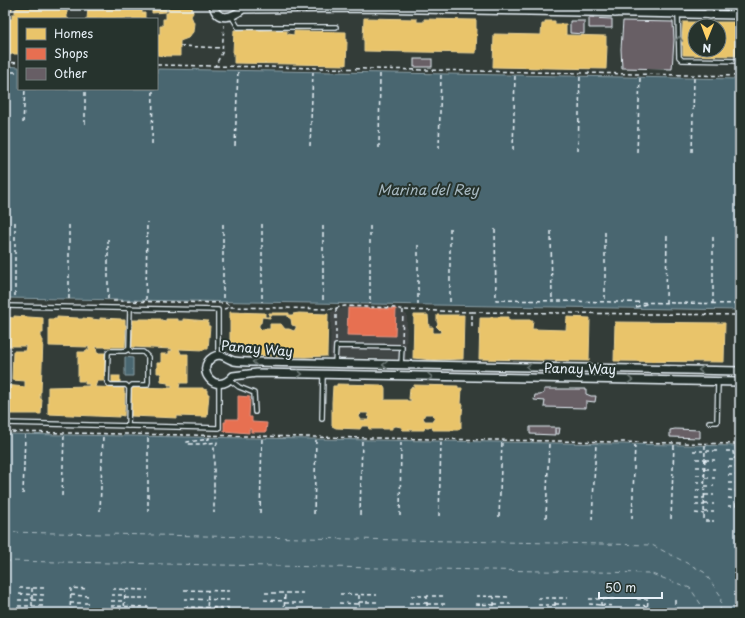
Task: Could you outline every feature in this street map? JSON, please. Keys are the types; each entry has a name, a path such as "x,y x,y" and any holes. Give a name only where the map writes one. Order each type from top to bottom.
{"street":[{"path":"213,5 216,12 228,17 243,9 365,7 476,8 615,13 740,15"},
{"path":"615,5 615,13"},
{"path":"709,5 709,15"},
{"name":"Panay Way","path":"740,371 248,362 233,361 223,356 218,356 209,361 206,367 206,372 209,378 213,382 219,384 224,384 233,376 257,373 740,382"}],"lane":[{"path":"678,14 679,57 682,60 740,62"},
{"path":"228,17 238,27 336,27"},
{"path":"5,306 218,310 218,356"},
{"path":"129,349 130,308"},
{"path":"335,364 336,346 402,348 401,365"},
{"path":"129,349 132,352 143,352 148,356 147,385 132,385 129,388"},
{"path":"129,349 125,351 110,351 108,353 107,382 110,385 126,385 129,388"},
{"path":"322,419 323,375"},
{"path":"230,380 239,387 254,393 255,412"},
{"path":"709,422 718,422 718,382"},
{"path":"5,423 219,428 219,384"},
{"path":"128,426 129,388"}],"path":[{"path":"215,66 222,53 228,17"},
{"path":"180,46 223,48"},
{"path":"5,62 18,63"},
{"path":"158,65 740,76"},
{"path":"235,146 238,70"},
{"path":"5,72 18,72"},
{"path":"310,146 313,72"},
{"path":"379,148 380,73"},
{"path":"439,149 441,74"},
{"path":"513,150 515,75"},
{"path":"578,151 580,76"},
{"path":"637,152 640,78"},
{"path":"692,152 694,78"},
{"path":"23,123 25,90"},
{"path":"85,90 85,124"},
{"path":"152,144 153,90"},
{"path":"15,222 15,298"},
{"path":"69,222 69,299"},
{"path":"146,300 147,222"},
{"path":"223,224 223,301"},
{"path":"262,224 262,302"},
{"path":"323,226 323,302"},
{"path":"370,226 370,304"},
{"path":"450,228 450,305"},
{"path":"495,229 496,300 740,304"},
{"path":"551,231 552,301"},
{"path":"605,232 605,302"},
{"path":"666,303 667,233"},
{"path":"712,304 713,235"},
{"path":"108,239 108,300"},
{"path":"418,243 418,305"},
{"path":"636,307 652,303"},
{"path":"218,310 231,307 336,308 352,306 396,308 403,310 472,312 740,315"},
{"path":"336,308 336,346"},
{"path":"402,348 403,310"},
{"path":"472,312 472,326"},
{"path":"5,432 740,444"},
{"path":"23,494 25,435"},
{"path":"62,496 64,435"},
{"path":"100,511 103,436"},
{"path":"148,437 148,512"},
{"path":"209,437 209,439 187,442 187,444 217,442 214,447 214,513"},
{"path":"260,513 262,438"},
{"path":"314,514 316,439"},
{"path":"360,515 362,440"},
{"path":"400,516 401,441"},
{"path":"439,516 441,442"},
{"path":"499,517 502,442"},
{"path":"546,518 549,443"},
{"path":"592,520 596,444"},
{"path":"632,519 635,444"},
{"path":"671,519 674,445"},
{"path":"705,445 704,521 714,521"},
{"path":"728,506 736,506 736,446"},
{"path":"693,451 703,451"},
{"path":"706,451 719,451"},
{"path":"726,451 733,451 734,458 737,459"},
{"path":"737,459 738,451 740,451"},
{"path":"696,459 715,460"},
{"path":"729,460 737,459"},
{"path":"696,467 715,469"},
{"path":"728,467 737,467"},
{"path":"696,475 705,475"},
{"path":"728,475 737,475"},
{"path":"705,478 714,478"},
{"path":"696,482 705,482"},
{"path":"728,483 737,483"},
{"path":"705,486 714,486"},
{"path":"696,490 705,490"},
{"path":"728,490 737,491"},
{"path":"705,495 714,495"},
{"path":"696,498 705,498"},
{"path":"728,498 736,499"},
{"path":"696,505 714,504"},
{"path":"696,513 714,512"},
{"path":"19,588 46,588"},
{"path":"32,588 32,613"},
{"path":"88,589 71,588 70,612 88,611"},
{"path":"112,589 148,590"},
{"path":"111,612 124,612 125,589"},
{"path":"184,590 229,591"},
{"path":"207,613 208,590"},
{"path":"264,593 303,594"},
{"path":"284,612 285,593"},
{"path":"19,594 45,595"},
{"path":"340,594 377,595"},
{"path":"71,595 88,596"},
{"path":"111,595 148,598"},
{"path":"339,612 359,613 359,595"},
{"path":"411,596 445,596"},
{"path":"427,596 427,612"},
{"path":"476,596 511,597"},
{"path":"494,597 494,612 511,612"},
{"path":"538,598 568,598"},
{"path":"555,598 555,612"},
{"path":"184,599 229,600"},
{"path":"589,599 614,599"},
{"path":"601,599 601,612"},
{"path":"636,599 648,599 648,613"},
{"path":"635,612 675,613 675,599"},
{"path":"18,600 45,600"},
{"path":"264,600 304,603"},
{"path":"111,601 124,601"},
{"path":"339,603 378,602"},
{"path":"70,603 88,603"},
{"path":"409,603 446,604"},
{"path":"476,604 511,604"},
{"path":"538,605 568,604"},
{"path":"588,604 614,606"},
{"path":"636,605 648,606"},
{"path":"18,606 45,606"},
{"path":"111,606 148,607"},
{"path":"184,607 228,608"},
{"path":"359,609 378,610"},
{"path":"264,610 303,612"},
{"path":"410,610 446,612"},
{"path":"538,612 567,610"},
{"path":"588,610 614,612"},
{"path":"19,612 45,612"},
{"path":"476,613 490,613"}],"shaded area":[{"path":"346,307 396,308 407,315 406,359 330,358 331,312"}],"water":[{"name":"Marina del Rey","path":"5,66 18,67 18,90 158,90 158,69 740,79 740,310 5,298"},
{"path":"125,357 133,358 133,376 125,376"},
{"path":"5,434 740,446 740,613 5,613"}],"building: Homes":[{"path":"5,5 12,5 12,10 5,10"},
{"path":"17,5 62,5 64,6 64,9 67,9 67,18 18,18 18,54 10,55 5,53 6,25 9,25 9,19 12,19 12,14 15,14 15,9 17,9"},
{"path":"93,5 142,5 142,13 145,13 145,18 87,18 88,8"},
{"path":"148,5 195,5 192,7 193,13 191,16 194,23 193,32 188,38 180,41 180,56 165,57 158,55 158,34 160,34 160,26 163,26 163,19 166,19 168,6 166,6 166,12 152,13 152,10 148,10"},
{"path":"364,18 417,19 417,22 424,22 424,19 476,20 476,53 364,51"},
{"path":"545,21 555,21 555,24 566,24 566,35 606,36 606,69 493,67 494,34 541,35 542,24 545,24"},
{"path":"683,22 687,22 687,55 683,55"},
{"path":"727,22 736,22 735,26 740,26 740,56 727,56"},
{"path":"234,30 287,31 287,34 294,35 294,31 346,32 346,65 234,63"},
{"path":"230,312 265,313 265,317 269,317 269,313 289,313 289,315 299,313 328,314 327,356 305,357 248,355 248,352 244,351 244,349 239,349 238,346 236,346 236,343 230,343","holes":["270,315 288,315 291,319 292,325 296,326 294,331 285,329 281,324 270,324 270,329 262,330 259,327 262,317 270,318"]},
{"path":"414,315 428,315 429,327 433,327 433,333 440,333 441,331 436,326 438,324 437,315 464,315 463,359 434,360 413,358"},
{"path":"14,316 43,318 43,333 41,333 41,340 43,340 40,392 40,399 42,399 41,414 5,414 5,385 25,387 25,381 12,380 13,351 25,351 26,346 5,346 5,317 14,318"},
{"path":"57,317 125,320 125,347 96,347 97,353 105,353 105,381 97,381 95,387 124,388 124,416 48,414 48,387 89,386 89,384 85,384 85,381 78,381 78,352 85,352 86,350 89,350 89,347 49,346 49,319 57,319"},
{"path":"508,317 508,320 533,320 532,329 566,330 567,317 590,318 589,361 479,359 480,318"},
{"path":"161,319 166,321 166,319 178,319 178,321 183,321 183,319 208,321 208,326 210,326 208,349 179,349 181,354 188,354 188,383 180,383 179,388 203,388 207,390 207,394 209,394 207,417 177,416 177,418 131,416 131,388 172,388 172,385 161,382 161,373 157,373 157,363 161,363 161,354 169,354 169,351 172,351 172,349 132,347 133,320"},
{"path":"615,322 725,323 724,362 614,361"},
{"path":"112,376 120,376 120,382 112,382"},
{"path":"337,384 381,385 385,388 384,400 411,401 411,399 409,399 410,388 414,387 414,385 458,386 458,388 462,388 461,404 463,404 461,428 458,430 433,430 432,427 425,427 424,430 403,430 401,427 396,426 392,427 392,429 369,429 368,426 362,426 360,429 336,428 332,426 332,402 333,386 337,386","holes":["360,413 368,413 368,416 370,417 369,420 361,420 359,416 361,414","425,414 433,414 435,417 433,421 425,421 423,418"]}],"building: Shops":[{"path":"348,308 396,309 395,336 347,335"},
{"path":"238,396 250,397 249,417 252,417 252,422 267,423 266,432 251,432 251,429 249,429 249,433 224,431 224,422 226,422 226,419 238,419"}],"building: Other":[{"path":"589,18 612,19 612,28 589,28"},
{"path":"570,21 584,21 584,34 570,33"},
{"path":"623,21 673,22 674,40 672,69 622,68 621,49"},
{"path":"414,59 432,59 432,67 414,67"},
{"path":"544,389 586,389 586,394 596,396 595,402 586,401 586,408 544,407 545,401 534,400 535,395 544,393"},
{"path":"530,427 555,427 555,435 530,434"},
{"path":"556,428 560,428 559,434 556,434"},
{"path":"670,430 700,430 700,438 670,437"}],"ferry route":[{"path":"5,532 652,545 704,572 721,596 720,613"},
{"path":"5,561 649,573 690,588 704,609 704,613"}]}
